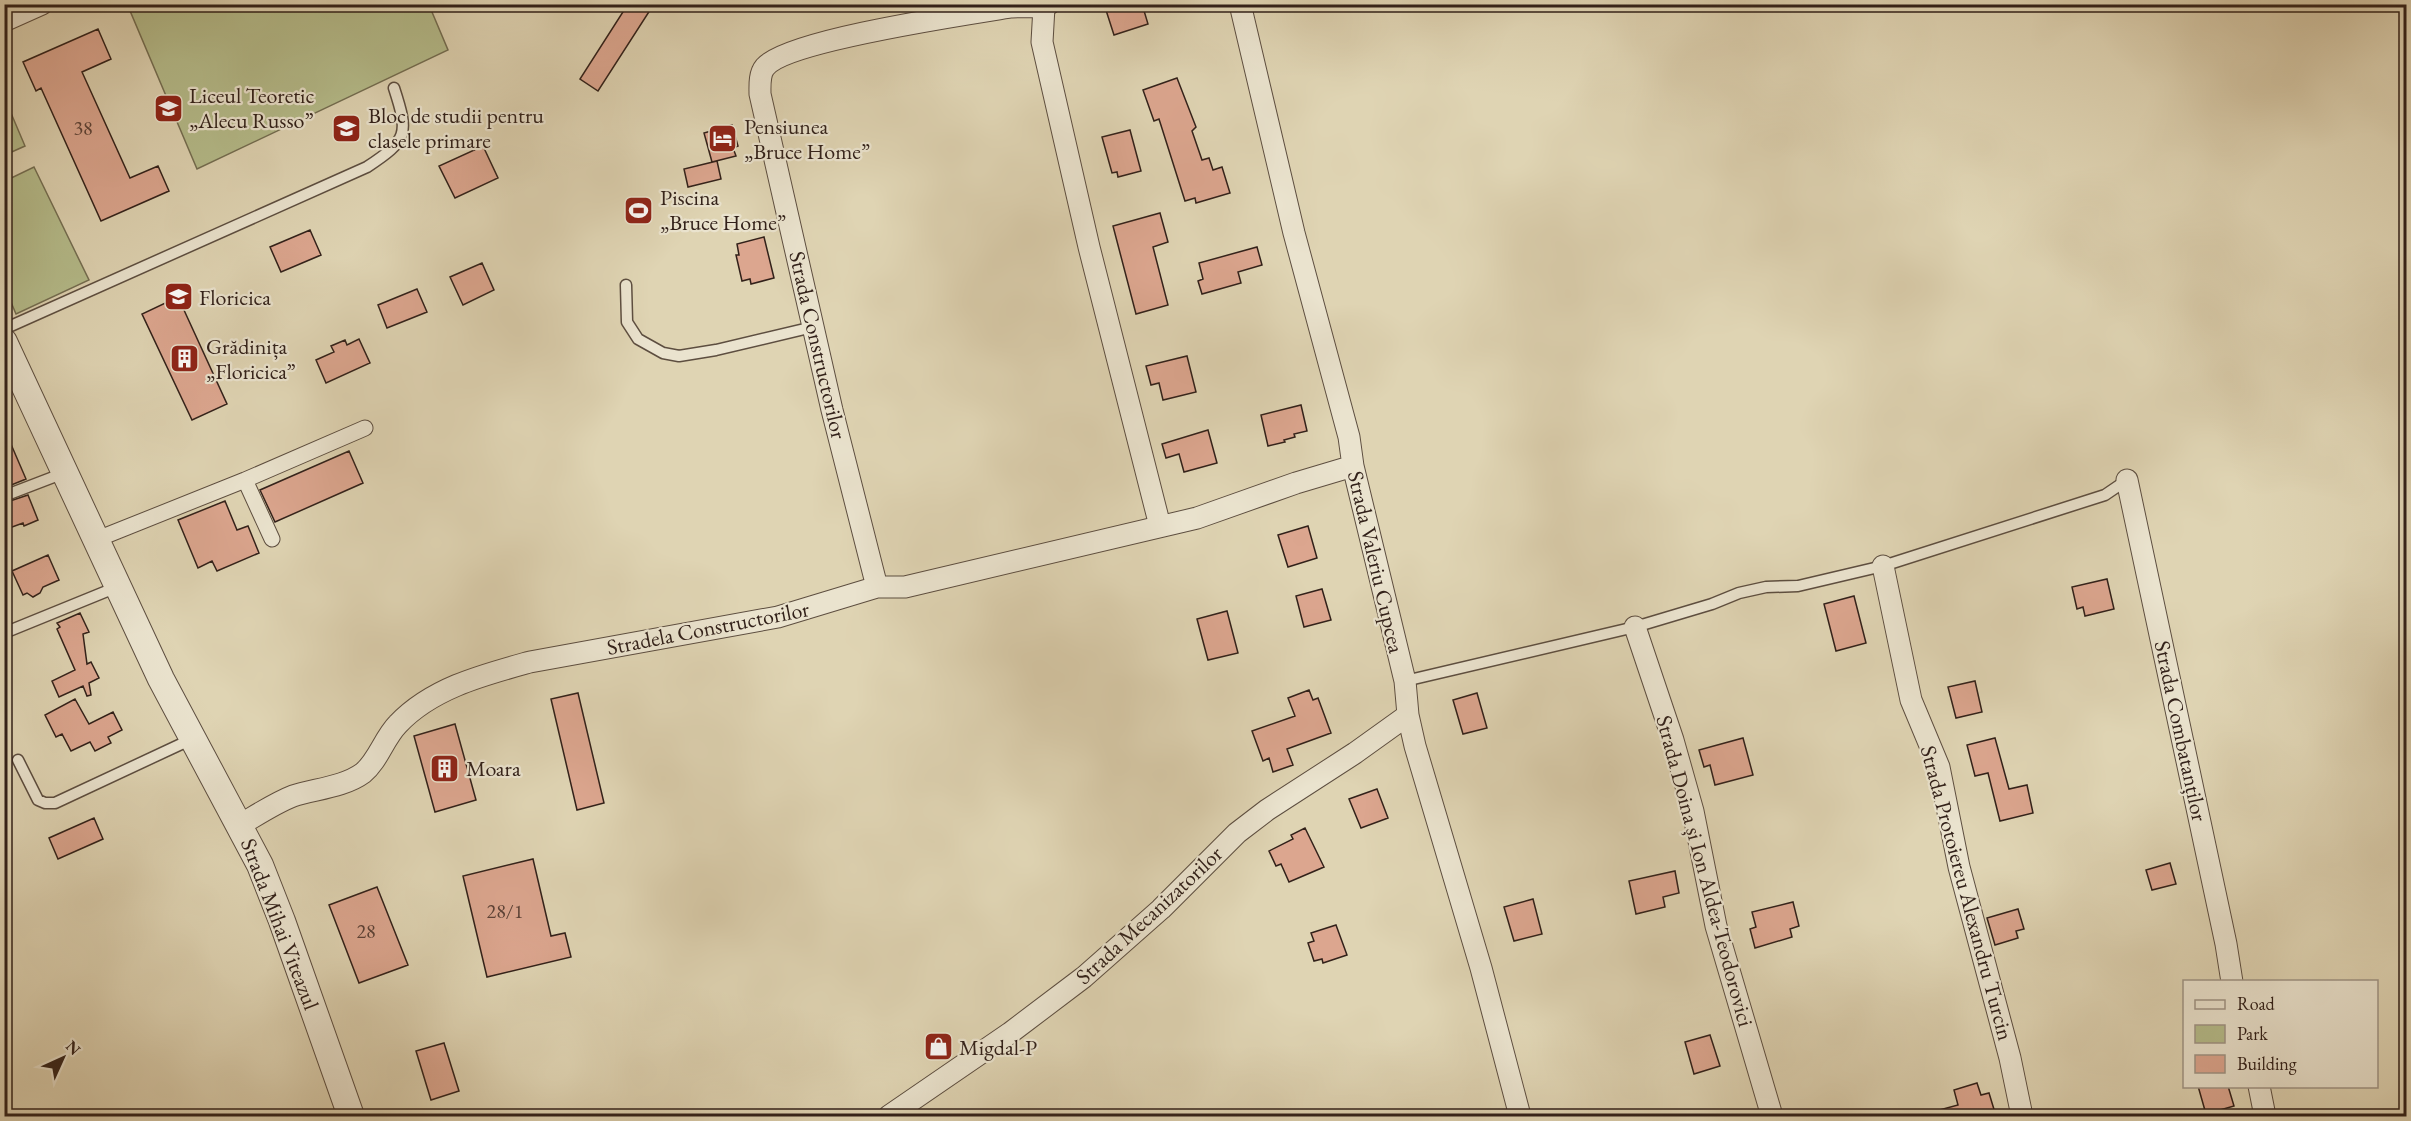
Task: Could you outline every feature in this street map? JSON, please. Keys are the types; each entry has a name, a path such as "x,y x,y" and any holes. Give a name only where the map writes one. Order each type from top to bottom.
{"street":[{"path":"4,21 42,4"},
{"name":"Strada Valeriu Cupcea","path":"1240,4 1294,233 1349,437 1353,466 1405,681 1408,715 1415,746 1478,957 1520,1116"},
{"name":"Strada Constructorilor","path":"877,587 813,327 760,94 760,80 764,68 774,60 844,37 1011,7 1046,6 1042,42 1044,54 1089,247 1160,526"},
{"name":"Strada Mihai Viteazul","path":"7,355 161,680 260,865 351,1116"},
{"path":"95,540 245,480 365,428"},
{"name":"Stradela Constructorilor","path":"240,825 291,797 352,779 365,771 395,726 412,710 431,697 460,684 530,662 778,617 877,587 905,587 1197,518 1296,483 1353,466"},
{"path":"245,480 272,539"},
{"name":"Strada Combatanților","path":"2127,480 2232,980"},
{"name":"Strada Protoiereu Alexandru Turcin","path":"1883,566 1911,700 1939,767 1959,867 2010,1058 2022,1116"},
{"name":"Strada Doina și Ion Aldea-Teodorovici","path":"1635,627 1682,770 1693,811 1716,926 1772,1116"},
{"name":"Strada Mecanizatorilor","path":"889,1116 1010,1033 1084,977 1161,909 1237,833 1408,715"},
{"path":"2259,1088 2265,1116"}],"lane":[{"path":"4,329 367,167 387,154 401,139 404,120 394,88"},
{"path":"626,285 627,322 638,339 663,353 679,356 707,352 813,327"},
{"path":"4,496 64,472"},
{"path":"1405,681 1635,627 1766,586 1798,586 1883,566 2104,495 2127,480"},
{"path":"4,633 117,587"},
{"path":"18,760 38,800 55,803 192,739"}],"green space":[{"path":"132,4 429,5 448,50 197,169 128,6"},
{"path":"5,99 25,146 4,155"},
{"path":"34,167 89,280 16,314 5,288 5,181"}],"building":[{"path":"628,4 654,4 598,91 580,79"},
{"path":"1104,4 1142,4 1148,24 1114,35"},
{"name":"Liceul Teoretic „Alecu Russo”","path":"98,29 111,59 82,72 130,178 158,166 169,191 101,221 41,88 36,91 23,62"},
{"path":"1177,78 1196,127 1192,131 1202,160 1209,158 1213,170 1222,167 1230,193 1196,203 1195,198 1185,201 1159,119 1154,121 1143,90"},
{"path":"732,125 738,146 733,148 736,156 712,162 704,133"},
{"path":"1130,130 1141,171 1118,177 1117,172 1112,173 1102,137"},
{"path":"483,146 498,178 455,198 439,166"},
{"path":"717,161 721,179 688,187 684,169"},
{"path":"1160,213 1168,242 1153,247 1168,305 1136,314 1113,226"},
{"path":"310,230 321,255 281,272 270,247"},
{"path":"764,237 774,278 751,284 750,279 742,281 736,255 739,255 737,244"},
{"path":"1257,247 1262,265 1238,272 1241,283 1202,294 1198,281 1203,279 1199,263"},
{"path":"482,263 494,290 463,305 450,277"},
{"path":"417,289 427,312 387,328 378,305"},
{"name":"Grădinița „Floricica”","path":"178,297 227,404 192,420 142,314"},
{"path":"359,339 370,363 326,383 316,360 334,352 331,346 345,340 347,345"},
{"path":"1187,356 1196,392 1163,400 1159,383 1151,385 1146,366"},
{"path":"1301,405 1307,431 1294,434 1295,437 1284,440 1285,442 1268,446 1261,415"},
{"path":"4,428 26,479 4,488"},
{"path":"1208,430 1217,463 1184,472 1179,454 1166,458 1162,444"},
{"path":"349,451 363,483 275,522 260,490"},
{"path":"28,495 38,520 24,526 23,523 4,530 4,503"},
{"path":"225,501 237,530 248,526 259,553 217,571 212,561 198,568 178,520"},
{"path":"1308,526 1317,558 1288,567 1278,535"},
{"path":"48,555 59,580 43,587 40,593 33,597 27,593 23,595 12,571"},
{"path":"2107,579 2114,609 2085,616 2083,607 2077,609 2072,587"},
{"path":"1322,589 1331,620 1304,627 1296,596"},
{"path":"1854,596 1866,643 1836,651 1824,604"},
{"path":"1227,611 1238,653 1208,660 1197,619"},
{"path":"80,613 89,632 83,634 87,664 91,662 99,678 89,683 91,695 87,696 83,686 59,697 52,681 75,670 57,629 60,627 57,623"},
{"path":"1975,681 1982,712 1956,718 1948,687"},
{"path":"1309,690 1313,700 1318,698 1331,733 1287,749 1293,765 1273,772 1269,758 1263,761 1252,731 1295,716 1288,698"},
{"path":"578,693 604,803 577,810 551,699"},
{"path":"1477,693 1487,728 1463,734 1453,700"},
{"path":"75,699 89,724 113,712 122,730 108,737 111,743 95,751 90,742 71,751 62,734 56,737 45,715"},
{"name":"Moara","path":"455,724 476,800 435,812 414,736"},
{"path":"1743,738 1753,775 1715,785 1710,765 1704,767 1699,750"},
{"path":"1995,738 2009,789 2027,785 2033,813 2000,821 1988,773 1975,776 1967,745"},
{"path":"1377,789 1388,818 1361,828 1349,799"},
{"path":"94,818 103,839 58,859 49,838"},
{"path":"1305,828 1324,867 1289,882 1281,864 1276,866 1269,851 1293,839 1291,835"},
{"path":"533,859 551,936 565,933 571,957 487,977 463,876"},
{"path":"2170,863 2176,884 2152,890 2146,870"},
{"path":"1675,871 1679,893 1663,897 1665,907 1636,914 1629,881"},
{"path":"377,887 408,965 359,983 329,905"},
{"path":"1533,899 1542,934 1514,941 1504,907"},
{"path":"1793,902 1799,926 1790,929 1792,937 1755,948 1750,929 1756,927 1752,912"},
{"path":"2018,909 2024,929 2016,931 2018,938 1995,945 1987,918"},
{"path":"1336,925 1347,955 1323,963 1322,959 1314,961 1308,943 1314,941 1311,933"},
{"path":"1710,1035 1720,1066 1694,1074 1685,1042"},
{"path":"444,1043 459,1091 431,1100 416,1051"},
{"path":"1977,1083 1981,1095 1989,1093 1996,1116 1933,1116 1932,1112 1958,1105 1954,1090"},
{"path":"2199,1088 2229,1088 2234,1106 2206,1114"}],"place":[{"name":"Liceul Teoretic „Alecu Russo”","path":"168,108"},
{"name":"Bloc de studii pentru clasele primare","path":"347,128"},
{"name":"Pensiunea „Bruce Home”","path":"723,139"},
{"name":"Piscina „Bruce Home”","path":"639,210"},
{"name":"Floricica","path":"178,297"},
{"name":"Grădinița „Floricica”","path":"185,359"},
{"name":"Moara","path":"445,768"},
{"name":"Migdal-P","path":"938,1047"}]}
